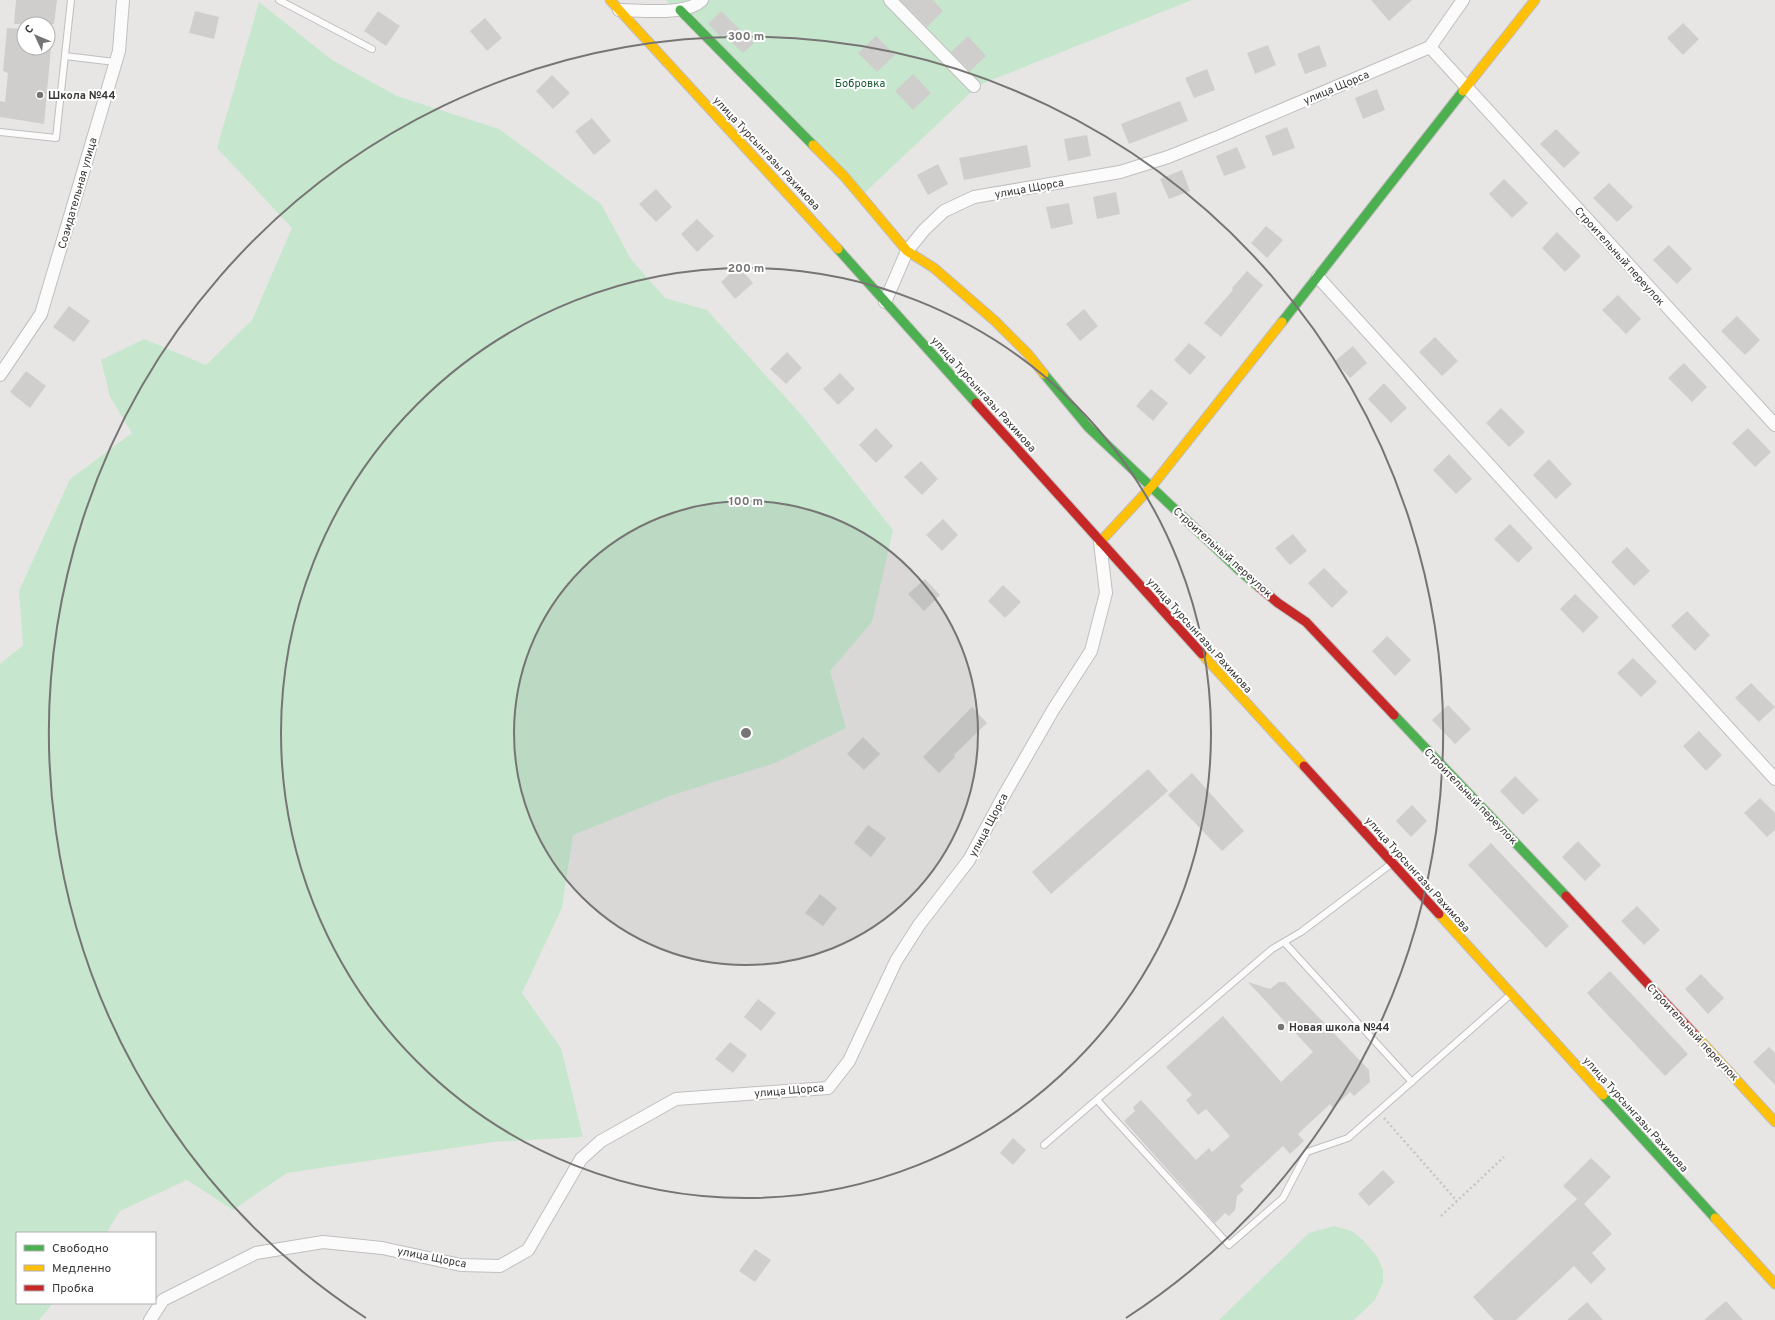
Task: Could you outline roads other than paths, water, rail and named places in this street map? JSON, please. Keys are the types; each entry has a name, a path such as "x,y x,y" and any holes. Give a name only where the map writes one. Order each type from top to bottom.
{"street":[{"name":"Созидательная улица","path":"0,375 41,314 119,51 123,0"},
{"name":"улица Турсынгазы Рахимова","path":"610,0 857,269 1100,542 1775,1284"},
{"path":"619,10 680,10 697,5 702,0"},
{"path":"890,0 974,86"},
{"path":"1430,47 1464,0"},
{"path":"1100,542 1152,486 1318,278 1466,87 1536,0"},
{"path":"680,10 844,176 907,251 934,268 995,321 1028,354 1088,427 1152,486"},
{"name":"Строительный переулок","path":"1430,47 1775,424"},
{"name":"улица Щорса","path":"885,302 907,251 924,230 944,211 974,197 1120,172 1168,157 1218,138 1430,47"},
{"path":"1318,278 1775,779"},
{"name":"Строительный переулок","path":"1152,486 1240,571 1278,603 1306,622 1606,938 1775,1122"},
{"name":"улица Щорса","path":"150,1320 163,1300 256,1253 323,1242 382,1248 461,1265 500,1266 528,1250 581,1159 601,1141 676,1099 828,1088 849,1061 896,961 919,926 969,860 1003,796 1049,717 1091,651 1106,593 1100,542"}],"lane":[{"path":"0,132 56,138 70,0"},
{"path":"279,0 372,49"},
{"path":"65,56 116,62"},
{"path":"1044,1145 1272,949 1301,932 1392,863"},
{"path":"1284,942 1412,1082"},
{"path":"1097,1100 1229,1245 1283,1198 1307,1152 1348,1138 1511,994"}],"place":[{"name":"Школа №44","path":"40,95"},
{"name":"Новая школа №44","path":"1281,1027"}],"park label":[{"name":"Бобровка","path":"860,83"}]}
